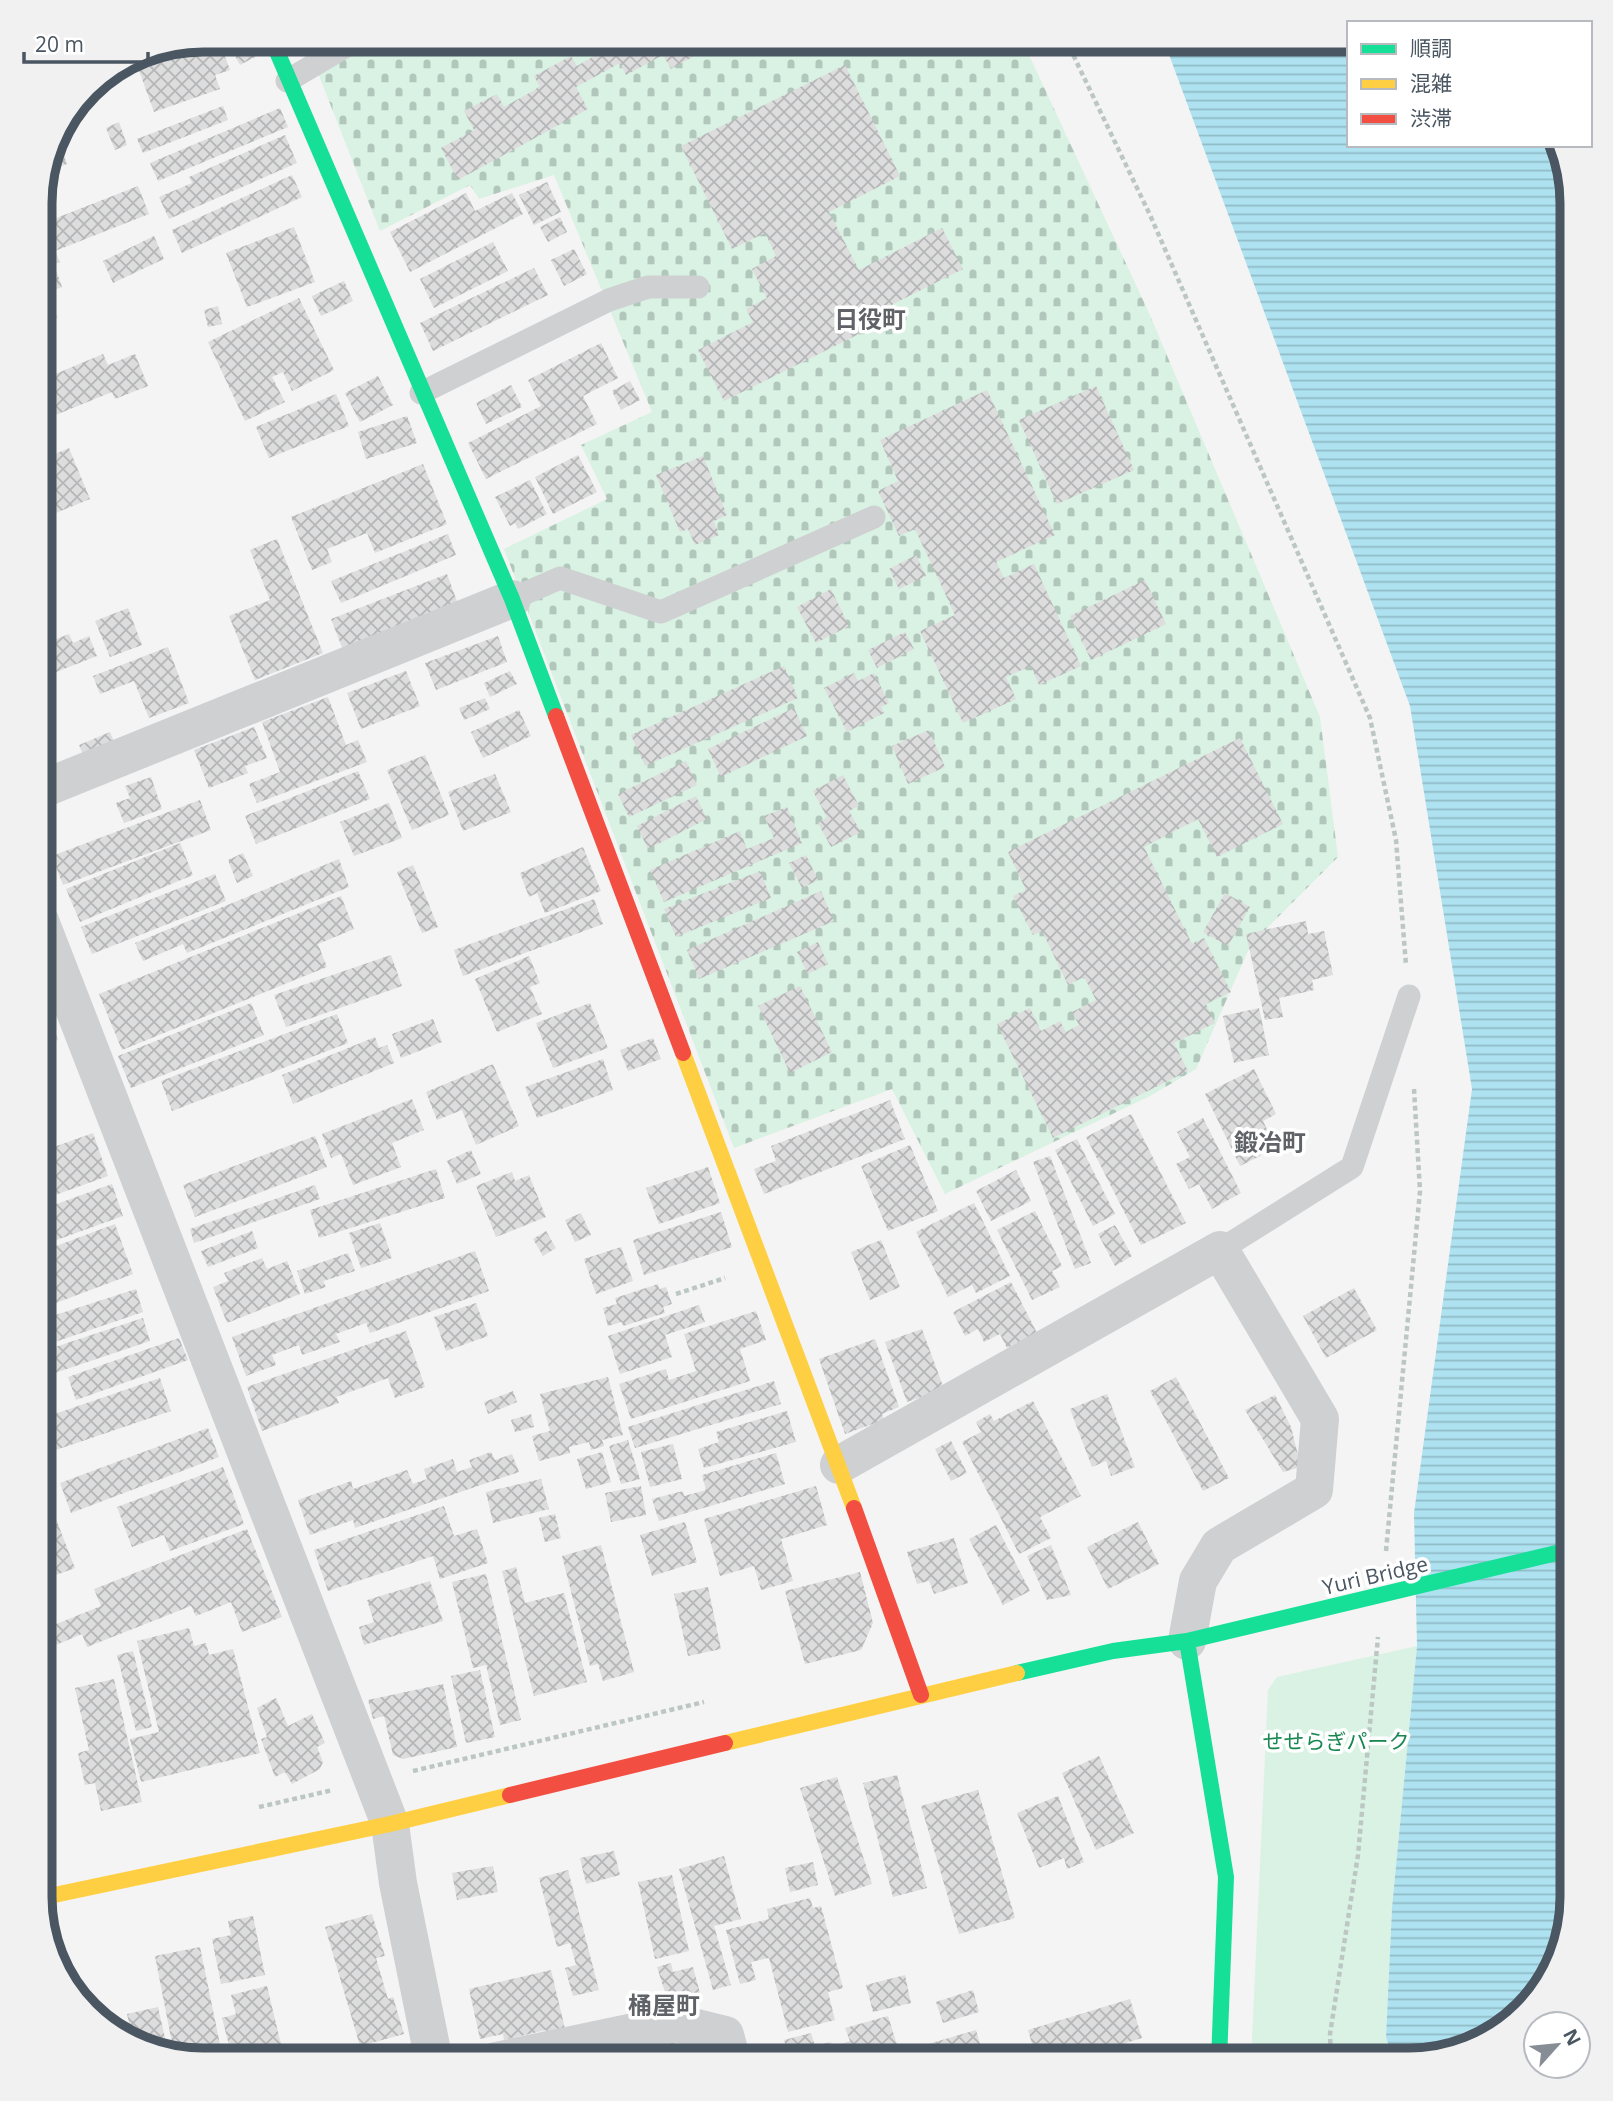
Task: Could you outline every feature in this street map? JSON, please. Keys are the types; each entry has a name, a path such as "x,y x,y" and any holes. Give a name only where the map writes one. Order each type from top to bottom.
{"street":[{"path":"277,53 512,599 839,1465 921,1695"},
{"path":"53,785 512,599"},
{"path":"53,954 390,1824 398,1883 431,2048"},
{"path":"839,1465 1220,1250 1320,1419 1314,1490 1219,1546 1198,1581 1187,1641 1226,1877 1219,2048"},
{"name":"Yuri Bridge","path":"52,1895 390,1824 921,1695 1113,1651 1187,1641 1560,1552"},
{"path":"558,2048 676,2023 725,2035 728,2048"}],"lane":[{"path":"287,81 334,53"},
{"path":"421,393 609,300 648,287 698,287"},
{"path":"512,599 560,578 661,612 874,517"},
{"path":"1220,1250 1353,1167 1409,996"}],"path":[{"path":"1072,53 1150,215 1370,718 1396,840 1409,996"},
{"path":"1386,1555 1420,1191 1414,1087"},
{"path":"676,1294 763,1266"},
{"path":"1330,2048 1329,2035 1358,1855 1380,1623"},
{"path":"253,1808 708,1702"}],"green space":[{"path":"310,53 1028,53 1149,313 1320,717 1338,857 1251,944 1196,1069 1150,1096 945,1194 892,1089 734,1148 504,549 607,499 581,445 652,412 554,175 479,199 470,185 380,231"},
{"name":"せせらぎパーク","path":"1417,1646 1392,1908 1386,2037 1390,2048 1252,2048 1268,1690 1277,1677"}],"water":[{"path":"1168,53 1347,53 1347,147 1549,147 1559,184 1559,1917 1549,1955 1540,1973 1529,1990 1502,2017 1476,2033 1449,2043 1429,2047 1390,2048 1386,2037 1392,1908 1417,1646 1414,1513 1472,1089 1410,706"}],"building":[{"path":"224,53 230,70 215,75 220,89 154,112 138,68 174,55"},
{"path":"233,53 256,53 257,56 240,65"},
{"path":"599,53 700,53 671,69 663,55 626,75 620,63 576,87 588,109 458,180 441,148 474,130 464,111 497,94 504,107 540,87 534,76 571,56 577,66"},
{"path":"845,65 900,176 829,212 859,270 942,228 963,269 853,324 859,334 724,401 698,350 753,322 746,309 767,298 752,269 776,256 765,233 732,249 681,146"},
{"path":"223,106 228,120 143,153 137,139"},
{"path":"280,108 288,127 158,181 150,163"},
{"path":"119,122 127,145 115,150 106,128"},
{"path":"285,135 297,163 169,219 159,197 192,183 189,177"},
{"path":"62,151 67,164 57,168"},
{"path":"292,175 302,197 182,253 172,230"},
{"path":"547,182 561,212 534,225 519,195"},
{"path":"138,186 149,214 55,251 60,262 53,265 53,219"},
{"path":"466,193 475,211 512,193 523,214 410,272 390,232"},
{"path":"560,217 567,232 548,242 540,227"},
{"path":"294,227 315,282 247,307 226,253"},
{"path":"154,236 164,259 113,283 103,261"},
{"path":"493,242 508,271 434,308 420,279"},
{"path":"574,249 587,274 564,286 551,260"},
{"path":"534,268 548,295 433,351 420,323"},
{"path":"56,270 62,287 53,291 53,271"},
{"path":"344,281 353,301 321,316 312,296"},
{"path":"299,298 334,370 292,391 283,372 272,377 285,402 245,421 208,342"},
{"path":"53,306 58,318 53,320"},
{"path":"218,306 222,324 208,327 204,310"},
{"path":"601,343 618,378 583,396 597,424 486,479 468,443 541,406 528,380"},
{"path":"103,354 108,365 135,354 148,386 115,399 112,392 53,416 53,375"},
{"path":"378,376 393,405 360,422 345,393"},
{"path":"630,381 640,400 621,410 612,391"},
{"path":"511,385 522,407 486,424 476,403"},
{"path":"1096,386 1134,470 1057,504 1019,420"},
{"path":"987,390 1055,535 996,562 1004,578 1034,564 1081,666 1039,685 1031,666 1006,677 1016,699 963,723 920,631 955,615 915,529 899,536 878,491 898,481 880,440"},
{"path":"336,394 349,426 269,458 256,427"},
{"path":"407,416 417,443 366,459 358,432"},
{"path":"69,448 90,499 53,514 53,455"},
{"path":"578,455 597,492 553,514 535,477"},
{"path":"703,456 727,515 714,521 719,535 695,545 688,529 680,532 656,475"},
{"path":"423,464 447,524 375,553 367,533 327,549 332,562 312,570 291,517"},
{"path":"530,480 547,514 518,529 515,523 510,526 495,497"},
{"path":"448,534 456,555 341,603 331,581"},
{"path":"277,539 323,653 255,680 229,616 270,600 250,550"},
{"path":"916,555 926,576 899,589 889,569"},
{"path":"447,574 458,604 343,650 331,619"},
{"path":"1145,580 1166,624 1091,660 1070,616"},
{"path":"831,589 849,626 816,643 797,607"},
{"path":"128,608 142,645 110,657 95,621"},
{"path":"905,632 914,649 877,668 868,650"},
{"path":"69,634 73,643 89,636 97,656 53,673 53,640"},
{"path":"498,636 507,662 436,690 425,663"},
{"path":"168,647 189,703 149,718 134,681 100,694 93,676"},
{"path":"784,666 798,698 645,766 631,735"},
{"path":"406,671 420,706 361,729 347,693"},
{"path":"510,671 517,684 490,697 484,683"},
{"path":"854,673 858,681 874,673 889,703 881,707 884,713 847,732 824,688"},
{"path":"328,697 346,745 358,740 367,762 257,803 249,784 280,772 262,722"},
{"path":"485,698 490,709 464,720 459,708"},
{"path":"794,708 807,736 721,777 708,749"},
{"path":"519,710 531,736 483,758 471,732"},
{"path":"254,727 267,758 245,766 248,773 209,788 194,750"},
{"path":"929,730 945,767 908,784 892,746"},
{"path":"110,732 117,749 86,762 79,745"},
{"path":"1240,738 1283,824 1217,857 1198,819 1144,847 1192,944 1204,938 1231,992 1206,1004 1215,1023 1174,1043 1188,1071 1053,1138 997,1024 1030,1008 1041,1031 1060,1021 1066,1032 1079,1025 1072,1012 1096,1000 1084,977 1068,985 1042,931 1033,935 1013,896 1026,890 1008,852"},
{"path":"425,755 449,815 412,830 387,770"},
{"path":"686,761 697,785 629,817 618,794"},
{"path":"358,771 370,799 256,844 245,816"},
{"path":"495,774 511,812 463,831 448,792"},
{"path":"843,775 859,806 849,811 861,832 831,847 818,823 827,817 813,791"},
{"path":"151,777 162,809 124,823 116,803 130,798 125,786"},
{"path":"696,796 707,819 648,849 637,826"},
{"path":"200,800 211,830 63,885 53,856"},
{"path":"389,803 402,838 354,856 340,822"},
{"path":"787,807 802,843 664,902 650,870 740,831 747,849 774,838 764,816"},
{"path":"180,843 193,875 80,922 66,889"},
{"path":"583,847 601,891 545,913 537,893 529,897 520,873"},
{"path":"243,853 253,876 237,883 228,860"},
{"path":"806,855 818,880 802,888 789,863"},
{"path":"339,859 349,887 187,953 183,944 143,961 135,943"},
{"path":"413,865 438,927 422,933 397,872"},
{"path":"760,871 771,898 676,937 664,909"},
{"path":"215,874 226,901 92,954 81,927"},
{"path":"821,891 834,921 699,979 687,950"},
{"path":"1225,893 1250,907 1228,946 1203,932"},
{"path":"341,896 354,929 318,944 327,967 122,1050 99,994"},
{"path":"594,899 603,924 463,976 454,950"},
{"path":"1306,921 1308,934 1324,931 1333,975 1312,980 1314,990 1279,998 1283,1017 1265,1020 1246,934"},
{"path":"818,942 828,964 808,974 797,952"},
{"path":"391,955 402,986 286,1027 274,995"},
{"path":"529,956 540,983 530,987 542,1014 497,1032 475,979"},
{"path":"800,986 832,1052 790,1073 758,1006"},
{"path":"251,1003 264,1035 131,1088 118,1056"},
{"path":"590,1003 608,1048 553,1068 536,1023"},
{"path":"1259,1008 1269,1055 1234,1063 1223,1016"},
{"path":"337,1014 348,1043 172,1111 161,1081"},
{"path":"433,1019 442,1042 401,1058 392,1034"},
{"path":"53,1026 58,1040 53,1042"},
{"path":"375,1037 379,1048 387,1045 394,1063 293,1104 282,1075"},
{"path":"653,1038 661,1059 628,1071 620,1050"},
{"path":"603,1059 613,1090 537,1118 525,1087"},
{"path":"493,1064 519,1126 476,1145 462,1110 437,1120 426,1092"},
{"path":"1254,1069 1276,1114 1263,1121 1276,1148 1240,1166 1205,1094"},
{"path":"412,1099 424,1130 392,1143 401,1167 353,1185 341,1154 331,1158 322,1134"},
{"path":"890,1100 905,1139 764,1194 754,1169 776,1161 771,1146"},
{"path":"1131,1114 1186,1223 1141,1245 1086,1137"},
{"path":"1203,1118 1241,1193 1212,1209 1199,1184 1189,1189 1176,1164 1190,1157 1177,1132"},
{"path":"93,1133 108,1176 52,1196 52,1148"},
{"path":"315,1136 327,1167 195,1217 183,1185"},
{"path":"1077,1139 1115,1214 1093,1226 1055,1150"},
{"path":"910,1145 938,1211 888,1231 861,1166"},
{"path":"471,1150 481,1174 457,1184 447,1161"},
{"path":"1050,1156 1091,1263 1075,1269 1033,1162"},
{"path":"708,1167 720,1203 659,1224 646,1188"},
{"path":"436,1169 445,1198 319,1238 310,1210"},
{"path":"1016,1170 1031,1201 991,1221 976,1191"},
{"path":"512,1172 515,1181 529,1175 546,1217 496,1237 476,1186"},
{"path":"112,1184 123,1216 52,1242 52,1206"},
{"path":"315,1185 320,1199 194,1243 190,1229"},
{"path":"974,1203 1010,1276 976,1293 972,1285 948,1297 916,1232"},
{"path":"1035,1211 1062,1266 1052,1271 1060,1287 1032,1300 997,1230"},
{"path":"721,1212 732,1247 644,1275 633,1240"},
{"path":"581,1213 591,1235 575,1242 565,1220"},
{"path":"380,1223 392,1258 361,1268 349,1233"},
{"path":"115,1224 133,1274 52,1304 52,1247"},
{"path":"1115,1225 1132,1256 1115,1266 1098,1234"},
{"path":"252,1231 258,1248 208,1267 201,1251"},
{"path":"546,1231 556,1248 543,1256 533,1239"},
{"path":"881,1240 900,1287 870,1300 851,1252"},
{"path":"621,1247 633,1281 596,1294 584,1259"},
{"path":"475,1251 489,1291 370,1333 366,1323 336,1334 340,1342 302,1355 299,1345 272,1355 276,1365 246,1376 232,1337"},
{"path":"348,1253 355,1271 323,1281 326,1287 305,1294 297,1271"},
{"path":"262,1258 267,1269 287,1261 300,1294 227,1323 213,1287 228,1281 224,1273"},
{"path":"1011,1282 1037,1333 1007,1348 1000,1334 984,1342 978,1329 965,1336 953,1312"},
{"path":"658,1284 659,1289 666,1287 672,1304 663,1307 665,1313 623,1326 622,1322 608,1326 603,1308 617,1304 615,1298"},
{"path":"1354,1288 1377,1330 1326,1358 1303,1316"},
{"path":"136,1289 143,1312 52,1343 52,1316"},
{"path":"476,1303 488,1336 446,1351 434,1317"},
{"path":"699,1305 705,1322 665,1335 672,1357 620,1374 608,1336"},
{"path":"756,1311 766,1340 740,1349 750,1381 631,1419 619,1384 666,1369 669,1380 696,1371 684,1334"},
{"path":"143,1318 150,1341 52,1374 52,1348"},
{"path":"922,1329 944,1389 907,1402 885,1342"},
{"path":"406,1331 425,1387 395,1398 388,1378 336,1397 339,1403 262,1431 247,1387"},
{"path":"179,1338 188,1360 76,1400 68,1377"},
{"path":"875,1339 899,1407 882,1414 884,1420 845,1434 819,1359"},
{"path":"608,1377 623,1435 602,1440 604,1446 591,1450 589,1442 569,1447 570,1453 539,1461 532,1436 550,1431 540,1394"},
{"path":"1176,1377 1229,1478 1203,1491 1150,1391"},
{"path":"160,1378 171,1411 52,1451 52,1415"},
{"path":"774,1381 781,1404 635,1448 628,1427"},
{"path":"513,1391 517,1402 488,1414 484,1402"},
{"path":"1107,1394 1135,1467 1111,1476 1106,1461 1092,1467 1070,1409"},
{"path":"1275,1395 1291,1427 1301,1467 1283,1472 1245,1410"},
{"path":"1033,1401 1081,1496 1040,1517 1051,1538 1019,1554 962,1442 981,1432 976,1422 990,1414 994,1421"},
{"path":"787,1411 796,1442 704,1468 698,1449 719,1442 716,1432"},
{"path":"531,1414 534,1427 515,1432 511,1420"},
{"path":"208,1428 219,1457 71,1513 60,1483"},
{"path":"628,1440 640,1479 621,1484 609,1446"},
{"path":"951,1441 967,1473 951,1481 935,1449"},
{"path":"673,1444 682,1479 650,1487 641,1452"},
{"path":"491,1452 495,1460 512,1454 519,1472 355,1528 353,1520 310,1535 298,1500 351,1481 353,1489 407,1470 413,1484 427,1479 424,1469 453,1459 457,1472 472,1467 469,1460"},
{"path":"602,1452 611,1482 586,1489 577,1459"},
{"path":"776,1453 785,1484 659,1521 652,1499 683,1491 684,1496 706,1490 702,1475"},
{"path":"223,1467 244,1524 170,1551 164,1535 132,1547 117,1507"},
{"path":"541,1479 549,1509 493,1523 486,1492"},
{"path":"641,1486 646,1515 611,1522 605,1493"},
{"path":"816,1486 827,1525 781,1539 793,1581 761,1590 754,1566 720,1576 704,1519"},
{"path":"444,1506 454,1536 477,1529 488,1563 440,1579 433,1556 328,1591 314,1550"},
{"path":"52,1509 75,1568 52,1576"},
{"path":"555,1514 561,1538 545,1542 539,1518"},
{"path":"685,1522 697,1562 652,1576 640,1535"},
{"path":"1138,1522 1159,1564 1108,1589 1087,1547"},
{"path":"996,1525 1030,1591 1003,1605 969,1539"},
{"path":"247,1529 282,1617 242,1632 231,1602 196,1616 191,1606 87,1647 82,1634 52,1647 52,1626 101,1606 94,1589"},
{"path":"954,1538 968,1583 934,1594 929,1581 917,1584 907,1552"},
{"path":"601,1545 634,1672 603,1681 598,1664 590,1666 562,1556"},
{"path":"1051,1545 1071,1595 1047,1600 1027,1556"},
{"path":"516,1567 525,1603 564,1593 587,1682 534,1696 502,1571"},
{"path":"860,1572 873,1623 861,1650 805,1664 785,1591"},
{"path":"486,1574 521,1720 500,1725 486,1665 473,1668 452,1582"},
{"path":"430,1581 443,1621 364,1645 359,1627 374,1622 367,1600"},
{"path":"708,1587 721,1649 688,1656 674,1594"},
{"path":"189,1628 194,1646 206,1643 209,1655 233,1649 260,1753 141,1782 130,1739 159,1732 137,1641"},
{"path":"133,1651 152,1727 136,1731 117,1655"},
{"path":"480,1670 495,1737 466,1743 451,1676"},
{"path":"114,1679 142,1802 101,1811 95,1783 85,1785 78,1753 89,1750 75,1688"},
{"path":"443,1684 457,1747 403,1759 393,1755 384,1716 373,1719 368,1700"},
{"path":"276,1698 288,1726 312,1714 325,1743 317,1747 323,1762 320,1769 292,1784 285,1772 275,1777 261,1739 267,1737 257,1708"},
{"path":"1099,1756 1134,1833 1096,1850 1062,1773"},
{"path":"897,1775 927,1888 893,1897 863,1783"},
{"path":"837,1777 872,1884 835,1896 800,1788"},
{"path":"978,1790 1015,1918 959,1934 921,1806"},
{"path":"1058,1796 1084,1862 1067,1869 1064,1858 1039,1868 1017,1813"},
{"path":"614,1851 620,1875 586,1884 580,1858"},
{"path":"724,1856 741,1919 714,1926 731,1985 713,1990 679,1869"},
{"path":"813,1862 818,1885 790,1892 785,1868"},
{"path":"493,1866 498,1892 457,1900 452,1873"},
{"path":"568,1870 599,1990 573,1996 565,1968 576,1965 570,1943 557,1947 539,1878"},
{"path":"672,1875 689,1951 655,1959 638,1882"},
{"path":"810,1898 813,1908 821,1906 843,1988 828,1992 835,2020 788,2032 769,1958 751,1962 756,1980 740,1984 726,1930 769,1919 767,1909"},
{"path":"372,1914 385,1956 376,1958 388,1999 393,1997 404,2034 360,2046 325,1927"},
{"path":"253,1916 265,1975 221,1984 212,1939 231,1935 228,1921"},
{"path":"200,1947 221,2048 172,2045 155,1956"},
{"path":"671,1963 673,1972 693,1967 700,1993 668,2002 657,1967"},
{"path":"551,1970 567,2037 549,2040 546,2030 504,2040 503,2034 480,2039 469,1989"},
{"path":"905,1975 911,2003 873,2012 866,1985"},
{"path":"267,1986 282,2048 230,2048 222,2018 236,2014 231,1995"},
{"path":"973,1990 979,2012 943,2023 936,2002"},
{"path":"1130,1999 1142,2038 1109,2048 1033,2048 1028,2030"},
{"path":"158,2007 166,2043 130,2029 127,2014"},
{"path":"888,2016 898,2048 839,2048 838,2045 850,2041 845,2028"},
{"path":"976,2030 981,2048 918,2048"},
{"path":"811,2033 815,2046 831,2042 833,2048 786,2048 784,2040"},
{"path":"694,2034 698,2048 639,2048"}],"traffic: fast":[{"path":"278,53 512,599 556,716"},
{"path":"1017,1673 1113,1651 1187,1641 1560,1552"},
{"path":"1187,1641 1226,1877 1219,2048"}],"traffic: slow":[{"path":"683,1053 854,1508"},
{"path":"725,1743 1017,1673"},
{"path":"52,1895 390,1824 510,1795"}],"traffic: jam":[{"path":"556,716 683,1053"},
{"path":"854,1508 921,1695"},
{"path":"510,1795 725,1743"}],"district":[{"name":"日役町","path":"870,318"},
{"name":"鍛冶町","path":"1270,1141"},
{"name":"桶屋町","path":"664,2004"}]}
